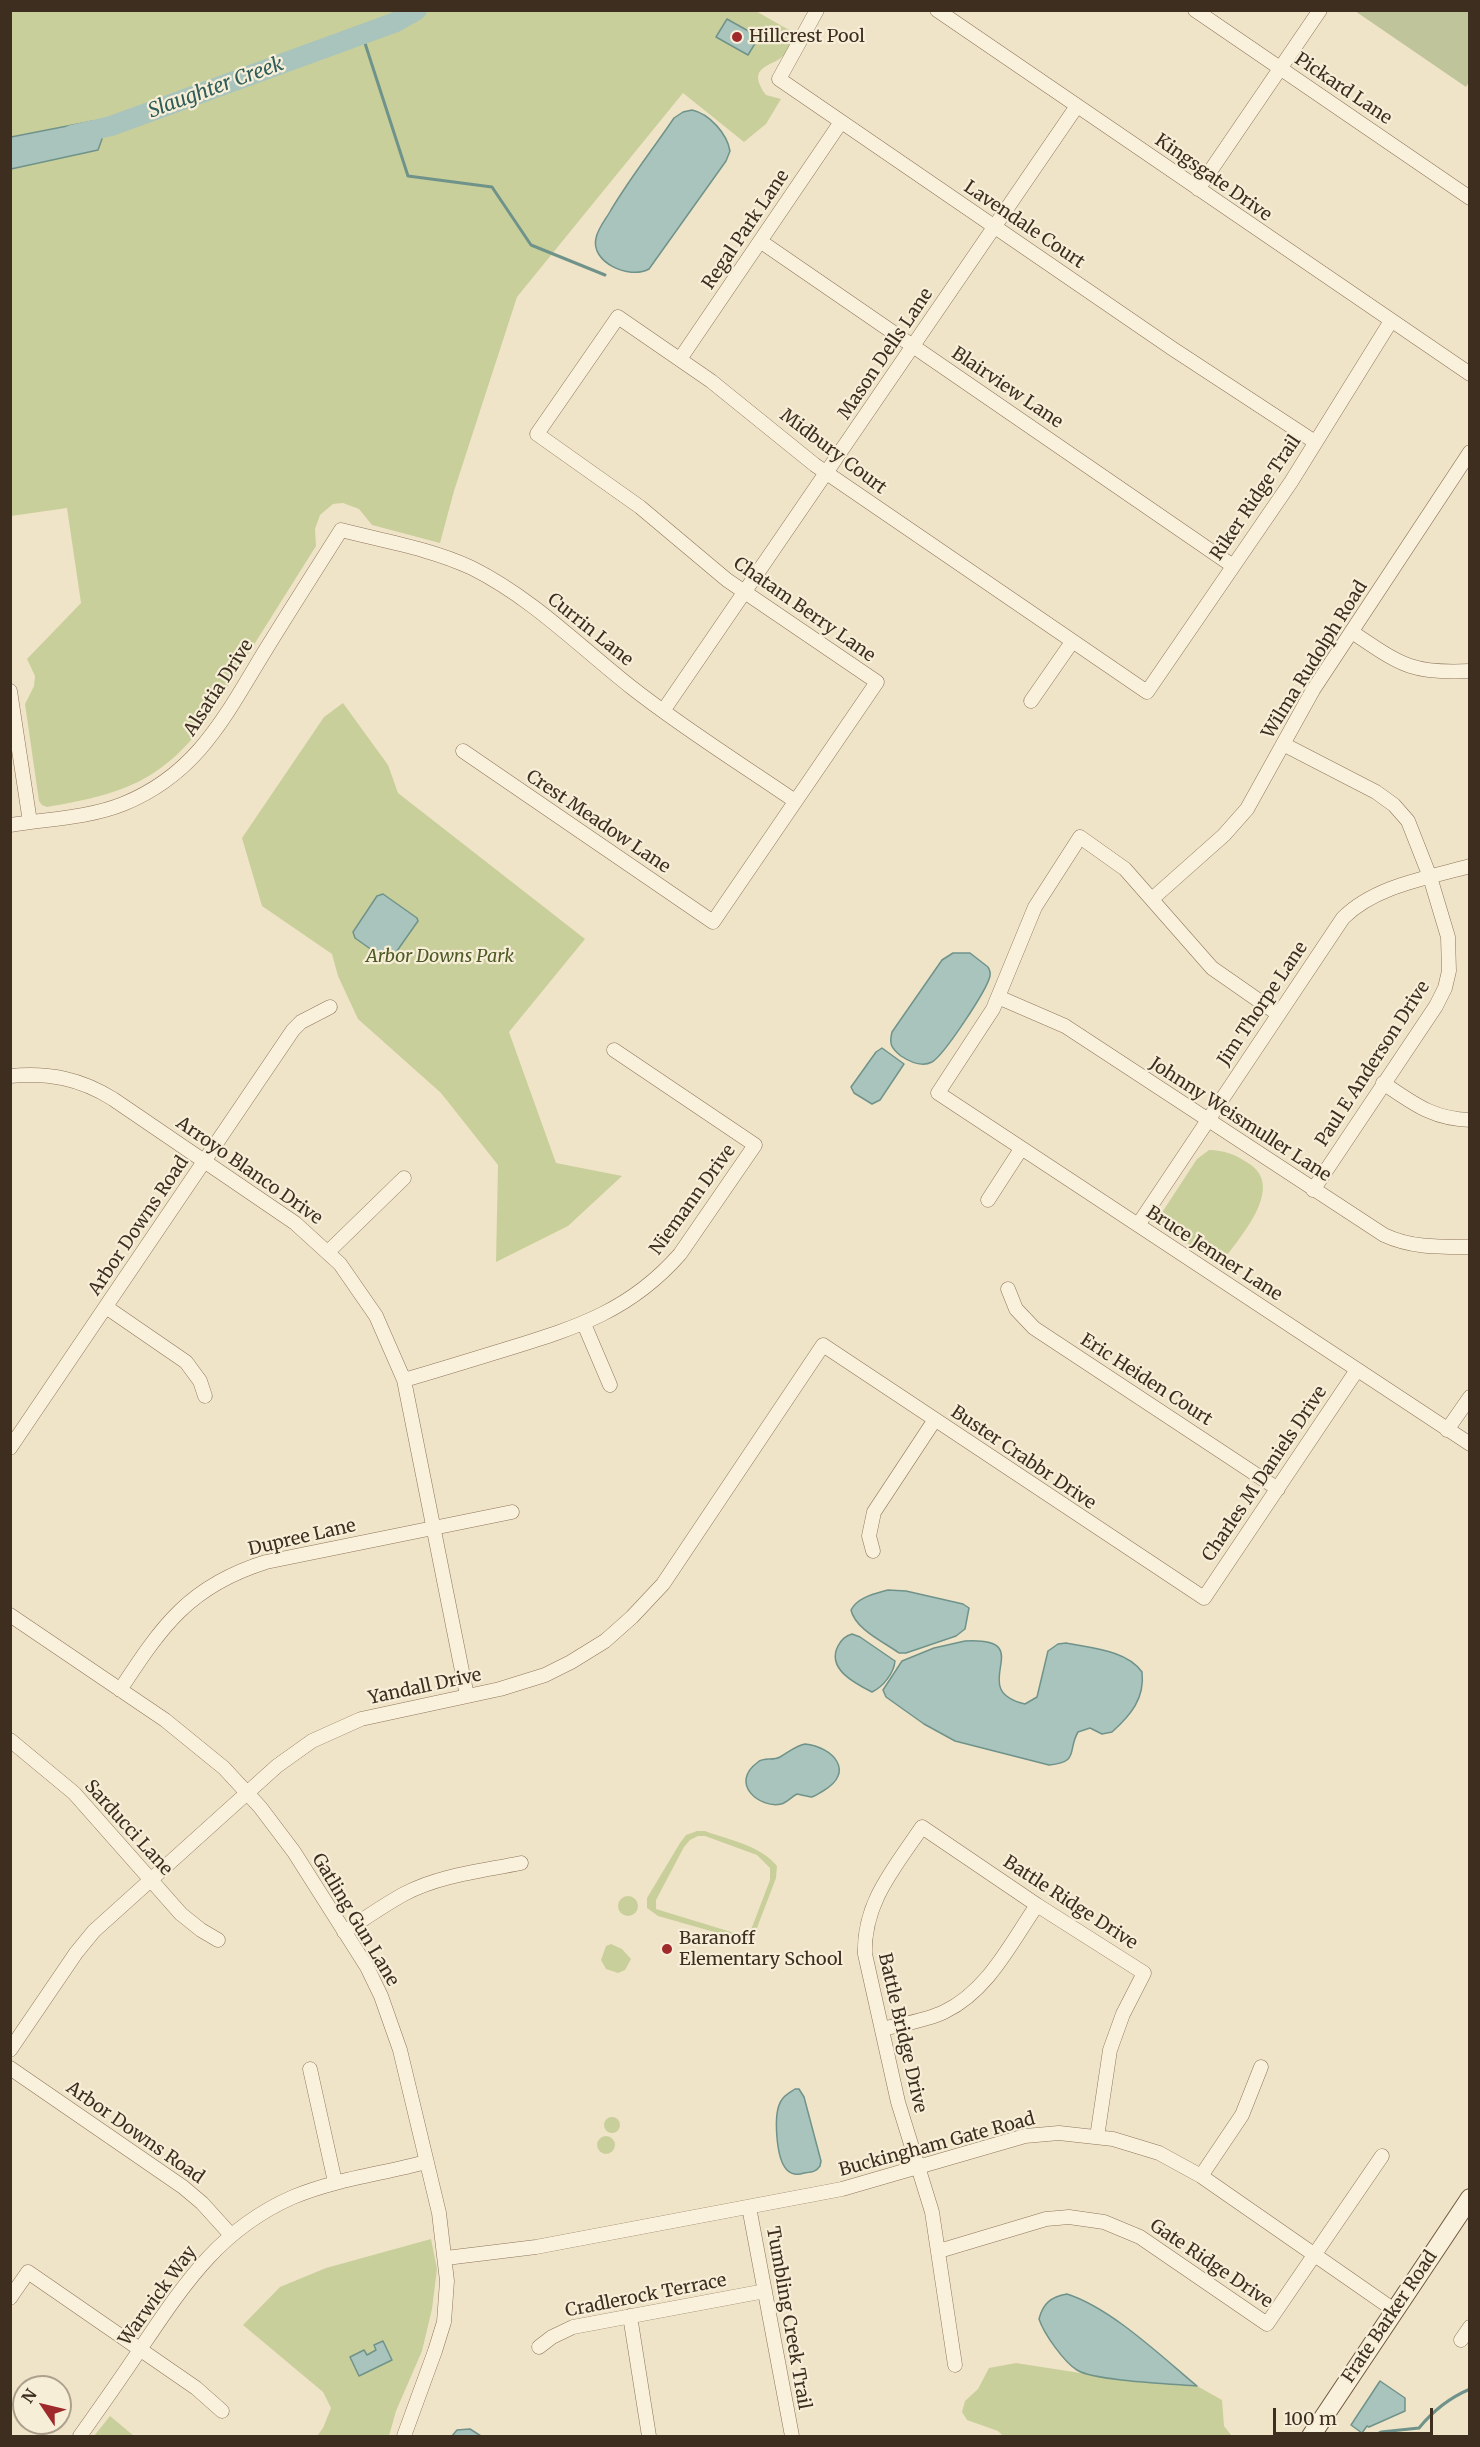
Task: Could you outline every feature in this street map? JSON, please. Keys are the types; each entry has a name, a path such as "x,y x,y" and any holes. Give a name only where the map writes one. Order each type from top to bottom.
{"street":[{"name":"Lavendale Court","path":"817,10 779,80 1173,349 1315,442"},
{"name":"Kingsgate Drive","path":"936,10 1470,374"},
{"name":"Pickard Lane","path":"1195,10 1470,198"},
{"path":"1198,189 1320,10"},
{"name":"Mason Dells Lane","path":"663,711 1077,106"},
{"name":"Regal Park Lane","path":"680,359 841,122"},
{"name":"Blairview Lane","path":"760,242 1233,566"},
{"name":"Midbury Court","path":"537,434 618,317 721,389 826,473 1147,692"},
{"name":"Riker Ridge Trail","path":"1147,692 1315,442 1390,321"},
{"name":"Chatam Berry Lane","path":"537,434 640,507 686,547 744,592 877,682 713,922"},
{"name":"Wilma Rudolph Road","path":"1152,899 1236,822 1258,792 1301,710 1470,452"},
{"name":"Alsatia Drive","path":"10,825 98,812 121,805 163,783 188,763 216,731 341,530"},
{"name":"Currin Lane","path":"341,530 431,553 470,567 492,580 560,626 663,711 795,801"},
{"path":"1352,632 1384,654 1409,667 1431,672 1470,670"},
{"path":"1031,701 1072,642"},
{"path":"10,691 30,822"},
{"name":"Paul E Anderson Drive","path":"1283,744 1376,792 1401,812 1414,833 1430,878 1448,937 1450,962 1447,980 1436,1006 1313,1190"},
{"name":"Crest Meadow Lane","path":"463,751 713,922"},
{"path":"998,997 1035,907 1080,837 1116,861 1212,969 1278,1014"},
{"name":"Jim Thorpe Lane","path":"1138,1225 1334,930 1352,909 1375,895 1470,866"},
{"name":"Bruce Jenner Lane","path":"998,997 987,1019 938,1093 1470,1444"},
{"name":"Johnny Weismuller Lane","path":"998,997 1065,1026 1384,1235 1401,1243 1417,1246 1470,1247"},
{"name":"Arbor Downs Road","path":"10,1448 293,1030 301,1022 330,1007"},
{"name":"Niemann Drive","path":"404,1380 584,1324 636,1294 667,1268 692,1237 755,1144 614,1050"},
{"name":"Arroyo Blanco Drive","path":"10,1076 55,1076 96,1088 283,1213 328,1252 355,1283 376,1316 404,1380 467,1696"},
{"path":"1383,1083 1438,1117 1470,1120"},
{"path":"988,1200 1022,1149"},
{"path":"328,1252 404,1178"},
{"name":"Eric Heiden Court","path":"1008,1289 1016,1309 1034,1328 1278,1489"},
{"path":"106,1307 186,1362 200,1381 205,1396"},
{"path":"584,1324 610,1385"},
{"name":"Buster Crabbr Drive","path":"823,1345 1204,1599"},
{"name":"Yandall Drive","path":"10,2050 76,1953 94,1931 287,1758 312,1741 338,1728 372,1716 521,1684 554,1671 605,1641 632,1617 673,1570 823,1345"},
{"name":"Charles M Daniels Drive","path":"1204,1599 1357,1370"},
{"path":"1448,1430 1470,1397"},
{"path":"873,1551 869,1536 870,1522 874,1512 934,1421"},
{"name":"Dupree Lane","path":"120,1690 161,1631 195,1596 213,1584 266,1562 512,1512"},
{"name":"Gatling Gun Lane","path":"10,1615 202,1749 248,1793 294,1852 367,1967 391,2021 400,2050 439,2213 446,2258 444,2322 404,2436"},
{"path":"10,1758 15,1743"},
{"name":"Sarducci Lane","path":"15,1743 74,1793 181,1914 218,1940"},
{"name":"Battle Ridge Drive","path":"922,1827 1037,1905 1144,1973 1123,2014 1110,2050 1097,2137"},
{"name":"Battle Bridge Drive","path":"922,1827 876,1897 866,1930 865,1954 898,2102 932,2212 955,2365"},
{"path":"345,1932 404,1894 426,1885 448,1878 521,1863"},
{"path":"882,2029 937,2014 967,1998 986,1980 1037,1905"},
{"path":"1201,2176 1242,2115 1261,2067"},
{"name":"Arbor Downs Road","path":"10,2068 183,2187 202,2203 231,2235"},
{"path":"310,2069 335,2182"},
{"name":"Buckingham Gate Road","path":"446,2258 536,2247 842,2189 1025,2136 1059,2133 1134,2144 1159,2153 1201,2176 1395,2310"},
{"name":"Gate Ridge Drive","path":"939,2251 1046,2219 1069,2217 1104,2222 1140,2237 1267,2324 1382,2156"},
{"name":"Warwick Way","path":"80,2436 186,2282 214,2250 231,2235 273,2206 335,2182 426,2162"},
{"name":"Tumbling Creek Trail","path":"750,2207 792,2436"},
{"name":"Frate Barker Road","path":"1311,2436 1467,2207"},
{"path":"10,2298 28,2272 196,2388 222,2412"},
{"name":"Cradlerock Terrace","path":"539,2347 552,2337 573,2327 765,2291"},
{"path":"630,2316 649,2436"},
{"path":"1461,2340 1470,2327"}],"green space":[{"path":"754,10 796,34 785,54 759,73 760,85 766,95 781,99 766,124 744,142 683,93 517,297 454,491 440,543 372,525 359,509 343,503 333,504 320,515 315,529 316,546 206,721 189,742 155,772 117,791 47,807 42,805 39,801 25,704 34,686 35,676 27,659 81,603 67,508 11,516 10,11"},
{"path":"1355,11 1469,11 1469,82 1466,87"},
{"name":"Arbor Downs Park","path":"343,703 388,765 398,793 585,939 509,1032 556,1163 622,1176 568,1226 496,1262 498,1165 441,1093 358,1019 338,976 332,954 262,906 242,838 324,717"},
{"path":"1209,1150 1230,1153 1248,1163 1259,1173 1263,1186 1255,1214 1220,1265 1164,1228 1160,1219 1197,1159"},
{"path":"705,1831 734,1840 762,1853 777,1866 776,1878 752,1941 658,1916 647,1908 647,1898 686,1835","holes":["698,1836 705,1836 757,1855 770,1868 770,1880 749,1935 741,1935 656,1909 656,1900 684,1847 690,1840"]},
{"path":"624,1896 632,1896 638,1902 638,1910 632,1916 624,1916 618,1910 618,1902"},
{"path":"611,1944 622,1949 631,1959 625,1970 618,1973 606,1969 601,1960 606,1946"},
{"path":"612,2117 620,2125 612,2133 604,2125"},
{"path":"602,2136 610,2136 615,2141 613,2152 602,2154 597,2149 597,2141"},
{"path":"431,2239 437,2269 432,2309 422,2351 396,2411 389,2436 317,2436 331,2408 323,2392 243,2325 280,2287 326,2268"},
{"path":"1016,2363 1106,2377 1197,2386 1222,2400 1224,2426 1232,2436 1003,2436 998,2431 967,2420 962,2412 965,2401 978,2389 989,2368"},
{"path":"110,2416 134,2436 94,2436"}],"water":[{"name":"Hillcrest Pool","path":"727,19 759,37 748,55 716,37"},
{"path":"692,110 711,120 725,138 730,151 726,161 649,269 631,272 613,267 599,255 596,247 598,231 626,186 674,118 683,112"},
{"path":"93,121 102,139 98,150 11,169 11,137"},
{"path":"383,894 418,921 392,958 386,960 355,938 353,932 377,896"},
{"path":"953,953 970,953 988,967 990,976 973,1008 938,1057 928,1063 912,1062 893,1048 892,1032 942,960"},
{"path":"882,1048 904,1064 880,1100 872,1104 854,1093 851,1087 876,1052"},
{"path":"888,1590 906,1591 963,1604 969,1608 965,1629 956,1636 906,1653 899,1653 864,1629 851,1610 862,1599"},
{"path":"852,1634 895,1661 893,1670 887,1679 872,1692 844,1675 836,1662 835,1654 839,1644 845,1637"},
{"path":"965,1641 987,1642 998,1647 1001,1655 1000,1688 1008,1697 1025,1704 1037,1697 1048,1651 1058,1644 1066,1643 1118,1654 1135,1665 1142,1672 1139,1698 1131,1712 1112,1732 1102,1734 1090,1728 1078,1732 1069,1758 1059,1764 1049,1765 955,1741 924,1724 886,1697 883,1690 902,1661 934,1648"},
{"path":"805,1744 824,1750 837,1762 838,1776 833,1784 814,1796 797,1794 781,1804 773,1805 757,1799 747,1786 746,1779 750,1770 758,1762 777,1758"},
{"path":"795,2089 799,2089 804,2097 821,2161 815,2171 793,2174 787,2170 780,2156 776,2126 781,2101"},
{"path":"1067,2294 1118,2321 1197,2386 1100,2377 1077,2370 1055,2347 1039,2319 1048,2302"},
{"path":"383,2341 392,2360 359,2376 350,2357 364,2350 367,2355 376,2350 374,2345"},
{"path":"1380,2381 1405,2398 1405,2411 1367,2426 1362,2433 1351,2425"},
{"path":"470,2429 481,2436 452,2436 457,2430"}],"waterway":[{"name":"Slaughter Creek","path":"72,135 111,126 396,22 417,10"},
{"path":"362,34 408,176 492,187 531,245 605,275"},
{"path":"1373,2436 1381,2432 1419,2428 1442,2406 1470,2389"}],"place":[{"name":"Hillcrest Pool","path":"737,37"},
{"name":"Baranoff Elementary School","path":"667,1949"}]}
